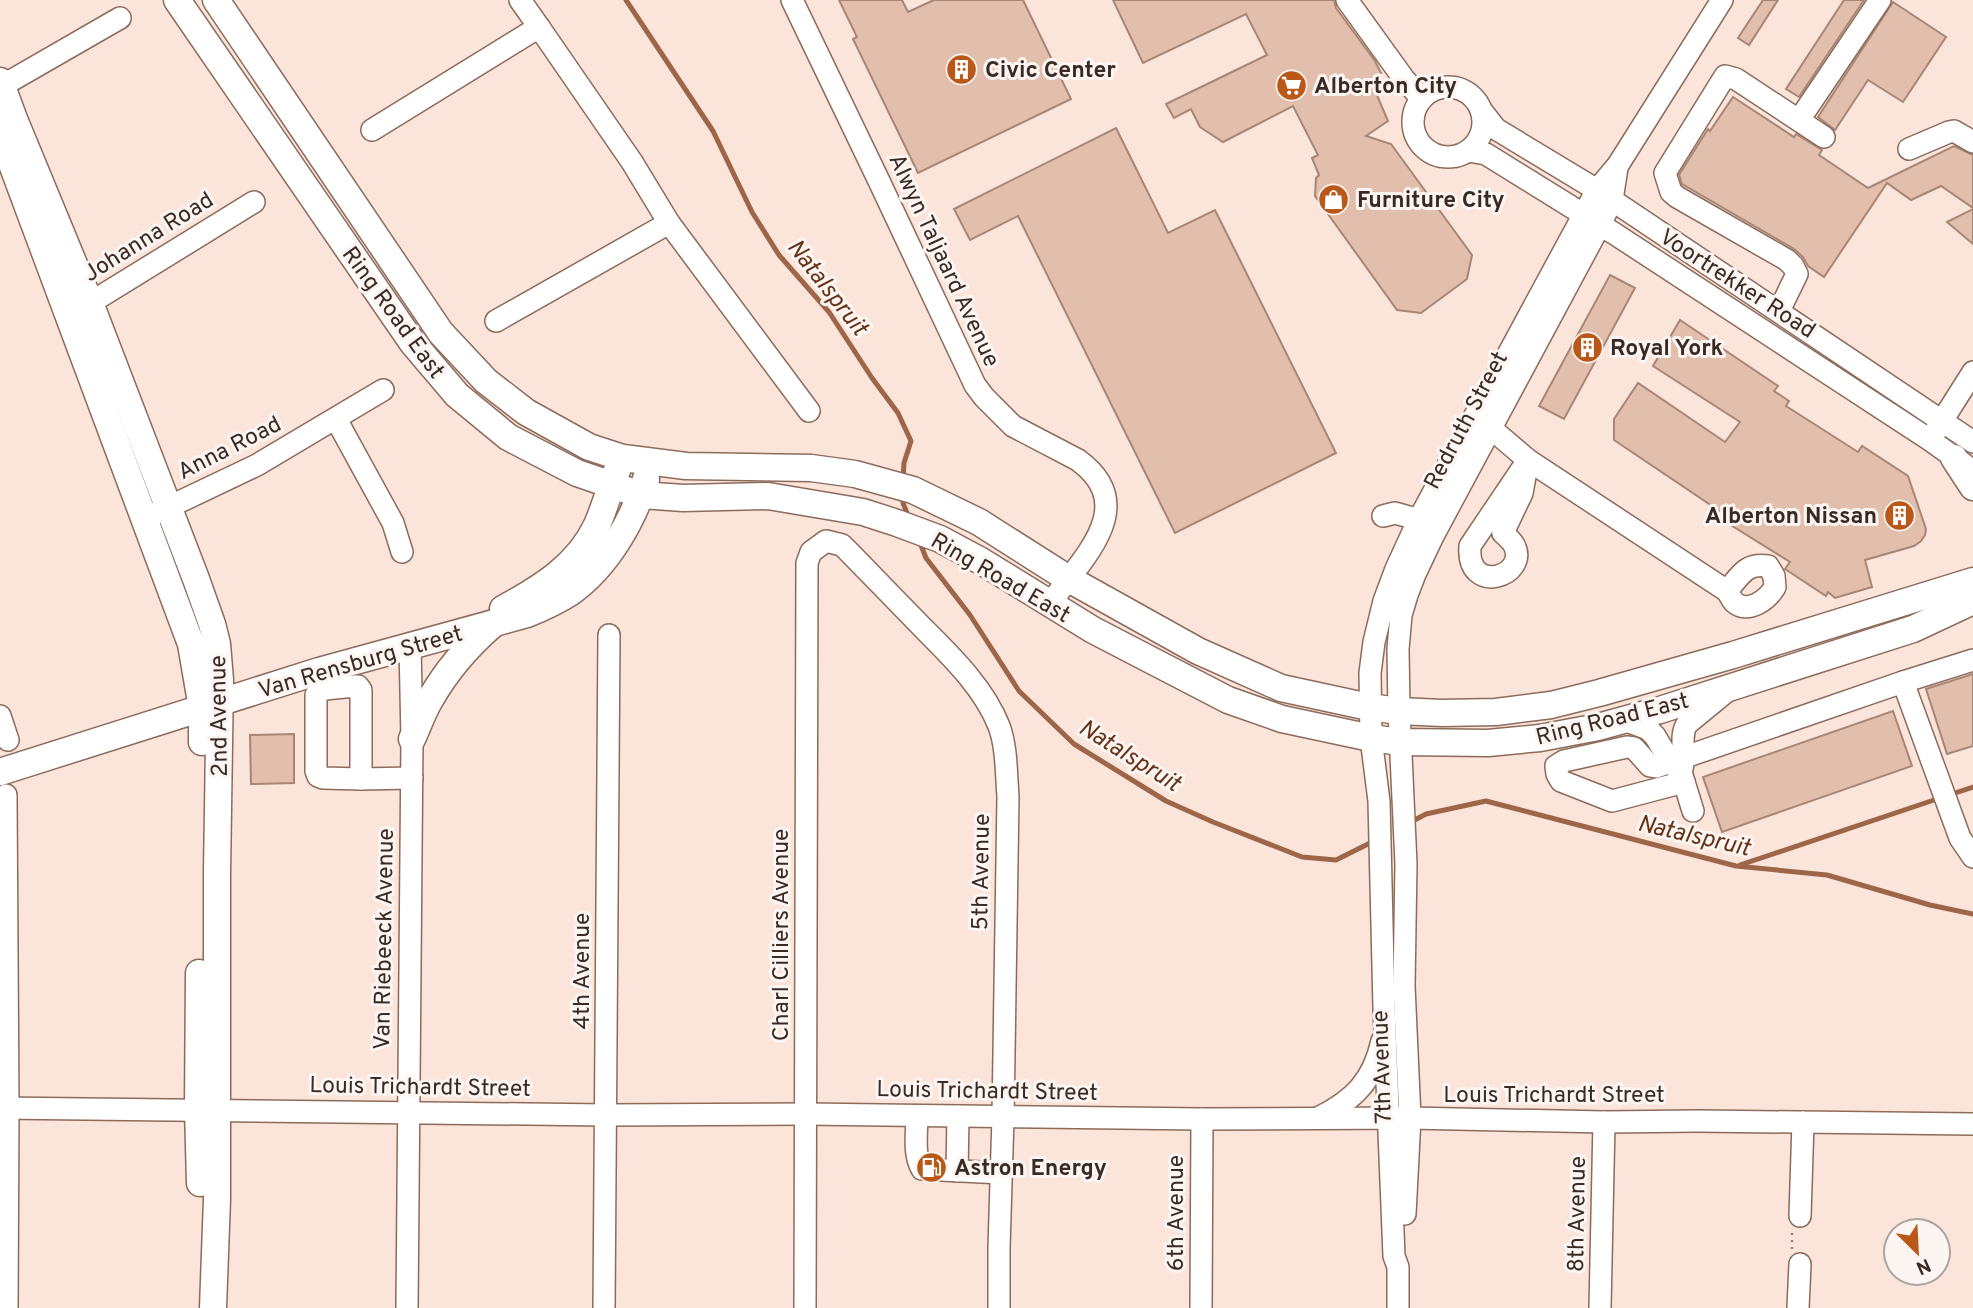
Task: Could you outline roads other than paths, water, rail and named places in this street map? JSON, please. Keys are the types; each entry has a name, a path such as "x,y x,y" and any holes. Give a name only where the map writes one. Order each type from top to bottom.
{"main road":[{"name":"Ring Road East","path":"177,0 412,342 457,396 508,437 577,473 641,495 683,498 768,496 863,512 897,523 940,539 1093,630 1228,700 1282,719 1401,742 1488,743 1598,727 1913,629 1968,587"},
{"name":"Ring Road East","path":"216,0 441,333 486,381 526,412 589,447 623,458 686,466 811,468 855,474 912,490 979,522 1068,578 1198,650 1281,688 1399,711 1496,712 1551,705 1968,587"},
{"name":"2nd Avenue","path":"1,85 3,129 78,307 156,513 191,644 211,705 208,1110 213,1308"},
{"path":"1967,456 1973,486"},
{"path":"465,630 532,593 560,573 584,548 597,525 623,458"},
{"name":"Van Rensburg Street","path":"3,783 211,705 322,680 410,645 527,614 552,604 594,571 616,542 641,495 651,463"},
{"path":"1913,629 1973,613"},
{"path":"412,739 430,699 449,670 471,644 496,621"},
{"name":"2nd Avenue","path":"196,1308 200,1200 208,1110"}],"street":[{"path":"520,0 632,162 669,223 809,411"},
{"name":"Alwyn Taljaard Avenue","path":"792,0 975,385 1013,426 1078,460 1087,467 1100,485 1106,500 1106,516 1100,534 1050,604"},
{"path":"1347,0 1404,79 1422,98"},
{"path":"1383,516 1395,513 1429,522 1592,220 1618,165 1722,0"},
{"path":"1799,120 1880,0"},
{"path":"1,85 120,18"},
{"path":"372,130 539,27"},
{"path":"1756,326 1797,274 1793,266 1677,197 1671,192 1665,173 1725,76 1736,79 1824,137"},
{"path":"1448,87 1462,89 1474,98 1481,110 1483,125 1479,139 1468,151 1455,157 1440,157 1427,151 1417,140 1412,126 1414,111 1422,98 1434,90 1448,87"},
{"name":"Voortrekker Road","path":"1481,110 1496,129 1604,195 1941,419 1967,456"},
{"path":"1909,149 1954,131 1973,142"},
{"name":"Voortrekker Road","path":"1468,151 1486,155 1592,220 1930,440 1967,456"},
{"name":"Johanna Road","path":"78,307 254,202"},
{"path":"496,321 669,223"},
{"path":"1930,440 1941,419 1970,382"},
{"name":"Anna Road","path":"156,513 257,465 383,390"},
{"path":"336,419 393,523 402,552"},
{"path":"1483,421 1528,460 1727,591"},
{"path":"1528,460 1522,493 1503,533 1514,545 1514,563 1508,572 1499,577 1489,577 1481,574 1472,565 1470,546 1528,460"},
{"name":"7th Avenue","path":"1400,1119 1385,1026 1379,801 1371,738 1370,673 1377,625 1396,569 1429,522"},
{"name":"Redruth Street","path":"1402,798 1398,649 1401,615 1429,522"},
{"name":"5th Avenue","path":"807,563 811,552 826,541 842,545 962,669 991,709 1000,728 1005,749 1008,796 999,1308"},
{"name":"Charl Cilliers Avenue","path":"805,1308 807,563"},
{"name":"4th Avenue","path":"604,1308 609,635"},
{"name":"Van Riebeeck Avenue","path":"407,1308 412,778 410,645"},
{"path":"1680,769 1651,767 1634,748 1627,747 1564,761 1556,766 1561,781 1617,801 1680,769 1903,682 1973,660"},
{"path":"361,779 361,690 358,686 322,680 316,695 318,776 361,779 412,778"},
{"path":"1903,682 1960,838 1973,857"},
{"path":"1680,769 1683,730 1733,686"},
{"path":"0,716 8,740"},
{"path":"1624,720 1648,729 1662,745 1680,769 1693,811"},
{"path":"3,783 7,1308"},
{"name":"7th Avenue","path":"1398,1308 1398,1267 1403,1256 1400,1119 1406,864 1402,798"},
{"path":"1317,1119 1345,1103 1366,1082 1380,1048 1385,1026"},
{"name":"Louis Trichardt Street","path":"4,1108 606,1115 806,1114 1973,1124"},
{"path":"918,1116 917,1153 925,1170 1001,1173"},
{"path":"957,1171 958,1116"},
{"name":"6th Avenue","path":"1201,1308 1202,1119"},
{"name":"8th Avenue","path":"1600,1308 1604,1122"},
{"path":"1800,1216 1803,1122"},
{"path":"1798,1308 1800,1264"}],"waterway":[{"name":"Natalspruit","path":"626,0 713,131 752,212 779,255 829,312 898,413 911,441 904,463 903,481"},
{"name":"Natalspruit","path":"903,494 903,503 909,518"},
{"name":"Natalspruit","path":"919,540 926,558 970,615 1019,691 1074,744 1166,801 1302,857 1336,860 1376,840"},
{"path":"1949,795 1973,787"},
{"path":"1740,865 1940,798"},
{"name":"Natalspruit","path":"1409,823 1426,814 1486,801 1736,866 1827,875 1930,905 1973,914"}],"place":[{"name":"Civic Center","path":"962,69"},
{"name":"Alberton City","path":"1291,85"},
{"name":"Furniture City","path":"1334,199"},
{"name":"Royal York","path":"1587,347"},
{"name":"Alberton Nissan","path":"1900,515"},
{"name":"Astron Energy","path":"931,1167"}]}
